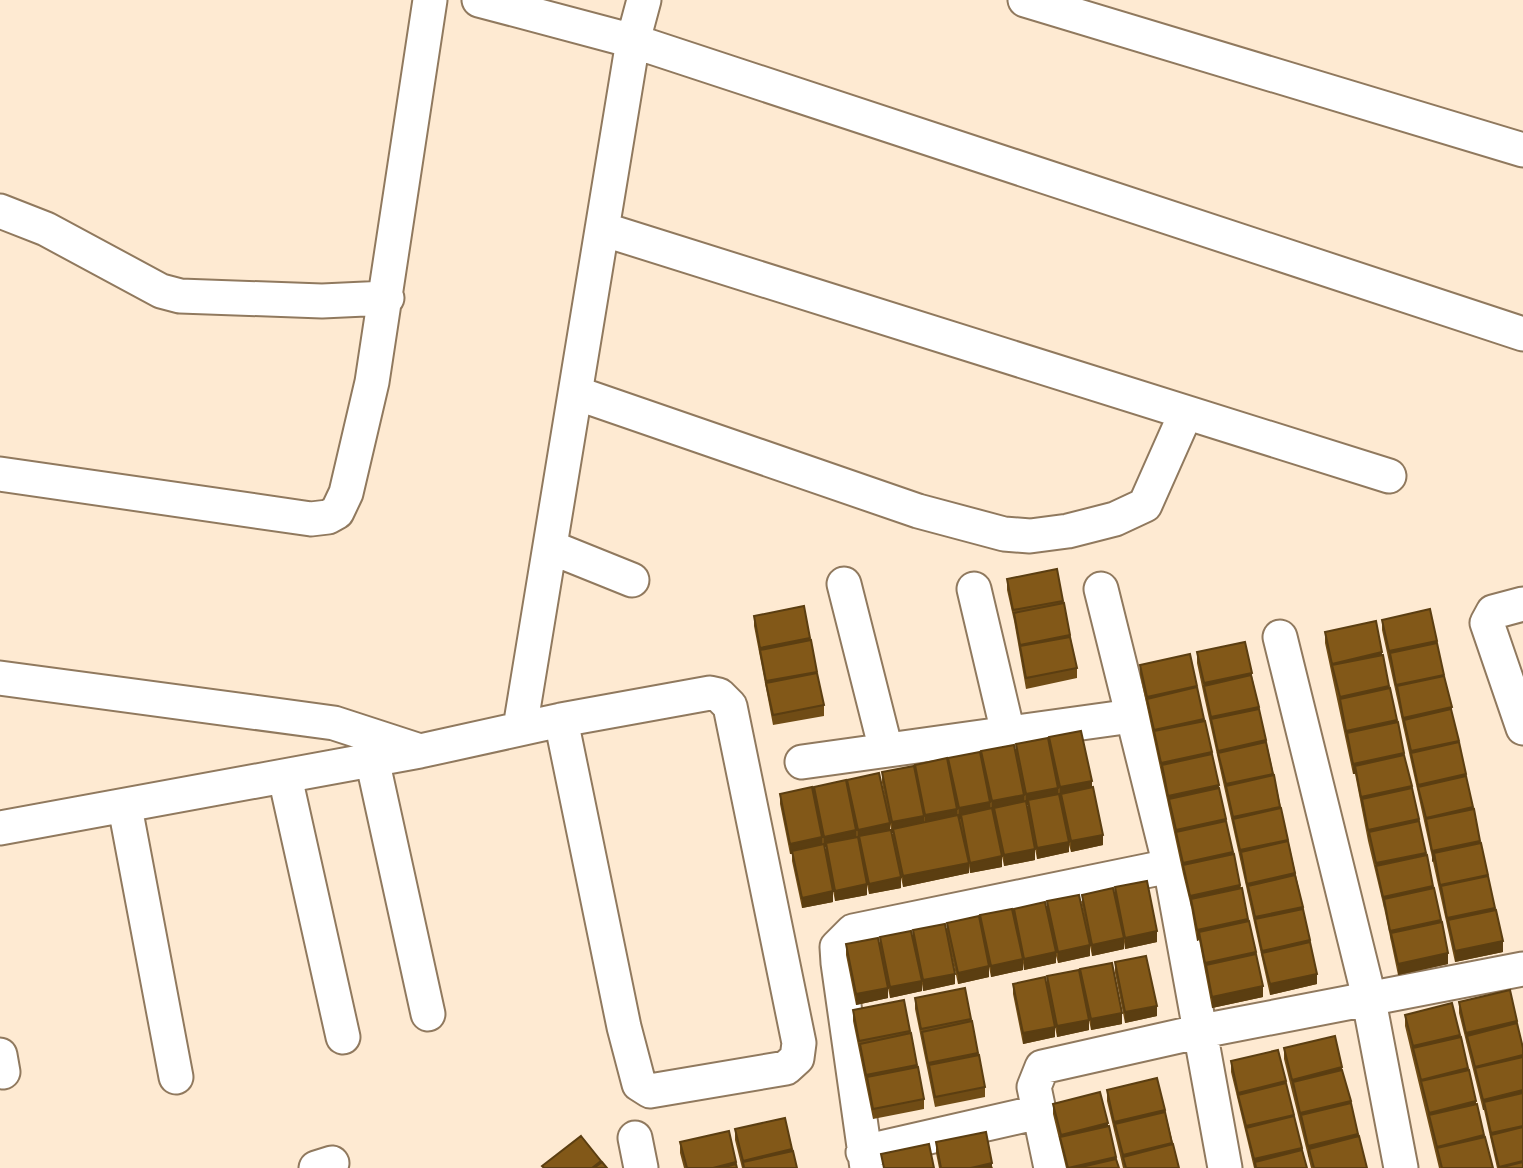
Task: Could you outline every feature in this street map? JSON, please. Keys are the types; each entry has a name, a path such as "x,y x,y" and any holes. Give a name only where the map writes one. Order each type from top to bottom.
{"street":[{"path":"0,474 290,517 328,517 337,512 346,493 387,298 430,0"},
{"path":"479,0 633,41 1523,334"},
{"path":"520,728 633,41 644,0"},
{"path":"1025,0 1523,150"},
{"path":"0,211 46,229 161,291 180,296 322,302 387,298"},
{"path":"603,229 1185,415 1389,476"},
{"path":"576,393 918,511 1017,536 1068,531 1137,510 1150,498 1185,415"},
{"path":"550,547 632,580"},
{"path":"844,584 886,750"},
{"path":"974,589 1009,733"},
{"path":"1101,589 1170,866 1226,1168"},
{"path":"1523,604 1493,612 1487,623 1523,728"},
{"path":"1280,637 1368,997 1401,1168"},
{"path":"0,678 334,723 420,751"},
{"path":"0,828 285,777 561,720 710,693 719,695 730,706 799,1043 797,1058 792,1064 650,1091 639,1084 626,1037 561,720"},
{"path":"802,762 1132,716"},
{"path":"372,759 428,1014"},
{"path":"285,777 343,1037"},
{"path":"125,807 176,1077"},
{"path":"1039,1112 865,1160 837,947 853,931 1170,866"},
{"path":"1051,1168 1034,1087 1042,1067 1368,997 1523,969"}],"building":[{"path":"1057,569 1063,601 1013,610 1007,579"},
{"path":"1064,603 1070,635 1020,645 1014,613"},
{"path":"804,606 810,638 760,648 754,616"},
{"path":"1430,609 1437,641 1389,651 1382,620"},
{"path":"1376,621 1382,652 1332,664 1325,632"},
{"path":"1070,637 1077,668 1026,678 1020,646"},
{"path":"811,640 817,672 766,681 760,650"},
{"path":"1245,642 1252,673 1204,683 1197,652"},
{"path":"1437,643 1444,675 1396,685 1390,653"},
{"path":"1190,654 1197,686 1147,697 1140,665"},
{"path":"1383,655 1389,686 1340,697 1332,665"},
{"path":"817,673 824,705 773,715 766,683"},
{"path":"1251,675 1259,707 1211,717 1204,686"},
{"path":"1444,676 1452,707 1403,718 1397,686"},
{"path":"1197,687 1204,719 1154,730 1147,699"},
{"path":"1390,688 1397,720 1346,731 1340,699"},
{"path":"1259,709 1266,740 1218,751 1211,719"},
{"path":"1451,709 1459,741 1411,751 1404,720"},
{"path":"1205,721 1212,752 1161,763 1154,731"},
{"path":"1398,722 1404,753 1353,764 1347,733"},
{"path":"1081,731 1092,781 1060,787 1049,737"},
{"path":"1048,738 1058,788 1026,794 1016,744"},
{"path":"1266,742 1273,774 1226,784 1218,753"},
{"path":"1459,742 1466,774 1418,785 1411,753"},
{"path":"1014,745 1024,795 992,801 981,751"},
{"path":"980,752 990,802 959,808 948,758"},
{"path":"1212,754 1219,785 1168,796 1162,765"},
{"path":"1404,755 1412,786 1361,797 1355,766"},
{"path":"947,758 957,809 925,815 915,765"},
{"path":"914,766 924,816 892,822 882,772"},
{"path":"879,773 890,823 858,830 847,780"},
{"path":"1274,775 1280,807 1233,817 1226,786"},
{"path":"1466,776 1473,807 1426,818 1418,787"},
{"path":"846,780 856,830 824,837 814,787"},
{"path":"812,787 822,837 790,844 780,794"},
{"path":"1093,787 1103,835 1071,841 1061,794"},
{"path":"1219,788 1226,819 1176,830 1169,799"},
{"path":"1412,788 1419,819 1368,830 1362,799"},
{"path":"1059,794 1069,842 1037,848 1028,800"},
{"path":"1026,801 1035,849 1004,855 994,808"},
{"path":"992,808 1002,856 970,863 961,815"},
{"path":"1281,808 1288,840 1240,850 1233,819"},
{"path":"1474,809 1480,841 1432,851 1426,819"},
{"path":"958,815 969,863 903,876 893,829"},
{"path":"1226,821 1233,852 1183,863 1176,832"},
{"path":"1419,821 1426,853 1376,863 1369,832"},
{"path":"891,830 901,877 869,884 859,836"},
{"path":"858,837 867,884 835,891 826,843"},
{"path":"1288,841 1295,873 1247,884 1241,852"},
{"path":"1481,843 1488,875 1440,885 1434,853"},
{"path":"824,844 833,891 802,898 792,851"},
{"path":"1234,854 1240,885 1190,896 1183,865"},
{"path":"1427,855 1433,886 1383,897 1376,866"},
{"path":"1295,875 1303,907 1255,917 1248,886"},
{"path":"1488,876 1495,908 1447,918 1441,886"},
{"path":"1147,881 1157,931 1125,938 1115,887"},
{"path":"1113,888 1124,938 1092,945 1082,895"},
{"path":"1242,888 1248,919 1197,930 1191,899"},
{"path":"1434,888 1441,920 1390,931 1384,899"},
{"path":"1079,895 1090,945 1058,952 1047,901"},
{"path":"1045,902 1056,952 1024,959 1014,909"},
{"path":"1012,909 1023,959 991,966 980,915"},
{"path":"1303,909 1310,940 1262,951 1255,919"},
{"path":"1496,910 1503,941 1455,951 1448,920"},
{"path":"979,916 989,966 958,973 947,923"},
{"path":"1249,921 1256,952 1205,963 1199,932"},
{"path":"1442,922 1448,953 1398,964 1391,933"},
{"path":"945,924 955,974 923,980 913,930"},
{"path":"911,931 922,981 890,987 880,937"},
{"path":"878,938 888,988 856,994 846,944"},
{"path":"1310,942 1317,974 1270,984 1262,953"},
{"path":"1256,954 1263,986 1212,997 1206,965"},
{"path":"1146,956 1157,1006 1125,1012 1115,962"},
{"path":"1112,963 1122,1013 1091,1019 1080,969"},
{"path":"1079,970 1089,1020 1057,1026 1047,976"},
{"path":"1045,977 1055,1027 1023,1033 1013,984"},
{"path":"965,988 971,1019 921,1029 915,998"},
{"path":"1510,990 1517,1021 1466,1033 1459,1002"},
{"path":"904,1000 910,1031 859,1041 853,1010"},
{"path":"1452,1003 1460,1035 1413,1046 1405,1015"},
{"path":"972,1021 978,1053 928,1063 922,1032"},
{"path":"1517,1023 1523,1055 1475,1067 1467,1036"},
{"path":"911,1033 917,1065 866,1075 860,1044"},
{"path":"1335,1036 1342,1067 1292,1080 1284,1048"},
{"path":"1461,1037 1468,1068 1421,1080 1413,1048"},
{"path":"1278,1050 1286,1081 1238,1093 1231,1061"},
{"path":"979,1055 985,1087 935,1097 929,1065"},
{"path":"1523,1057 1523,1090 1483,1100 1475,1068"},
{"path":"918,1067 924,1099 873,1109 867,1077"},
{"path":"1342,1070 1351,1101 1300,1113 1293,1082"},
{"path":"1469,1070 1476,1101 1429,1113 1421,1081"},
{"path":"1157,1078 1165,1110 1114,1122 1107,1090"},
{"path":"1286,1083 1294,1115 1246,1126 1238,1095"},
{"path":"1100,1092 1108,1123 1061,1135 1053,1104"},
{"path":"1523,1093 1523,1126 1491,1133 1484,1102"},
{"path":"1351,1103 1358,1134 1308,1146 1301,1115"},
{"path":"1477,1104 1484,1135 1437,1147 1429,1115"},
{"path":"1165,1112 1172,1143 1123,1155 1115,1124"},
{"path":"1294,1116 1302,1148 1254,1159 1246,1128"},
{"path":"785,1118 792,1149 743,1161 735,1129"},
{"path":"1109,1126 1116,1157 1068,1168 1060,1137"},
{"path":"1523,1127 1523,1161 1499,1167 1491,1135"},
{"path":"729,1131 736,1162 713,1168 687,1168 680,1142"},
{"path":"986,1132 992,1163 971,1168 941,1168 936,1142"},
{"path":"581,1136 601,1161 592,1168 542,1166"},
{"path":"1359,1136 1367,1168 1314,1168 1309,1149"},
{"path":"1485,1137 1493,1168 1442,1168 1437,1148"},
{"path":"929,1144 934,1168 884,1168 881,1154"},
{"path":"1173,1144 1179,1168 1126,1168 1123,1157"},
{"path":"1302,1150 1307,1168 1256,1168 1255,1162"},
{"path":"793,1151 797,1168 744,1168 743,1162"},
{"path":"1116,1159 1119,1168 1077,1168"},
{"path":"602,1162 607,1168 594,1168"},
{"path":"1523,1162 1523,1168 1499,1168"},
{"path":"736,1164 737,1168 721,1168"}]}
